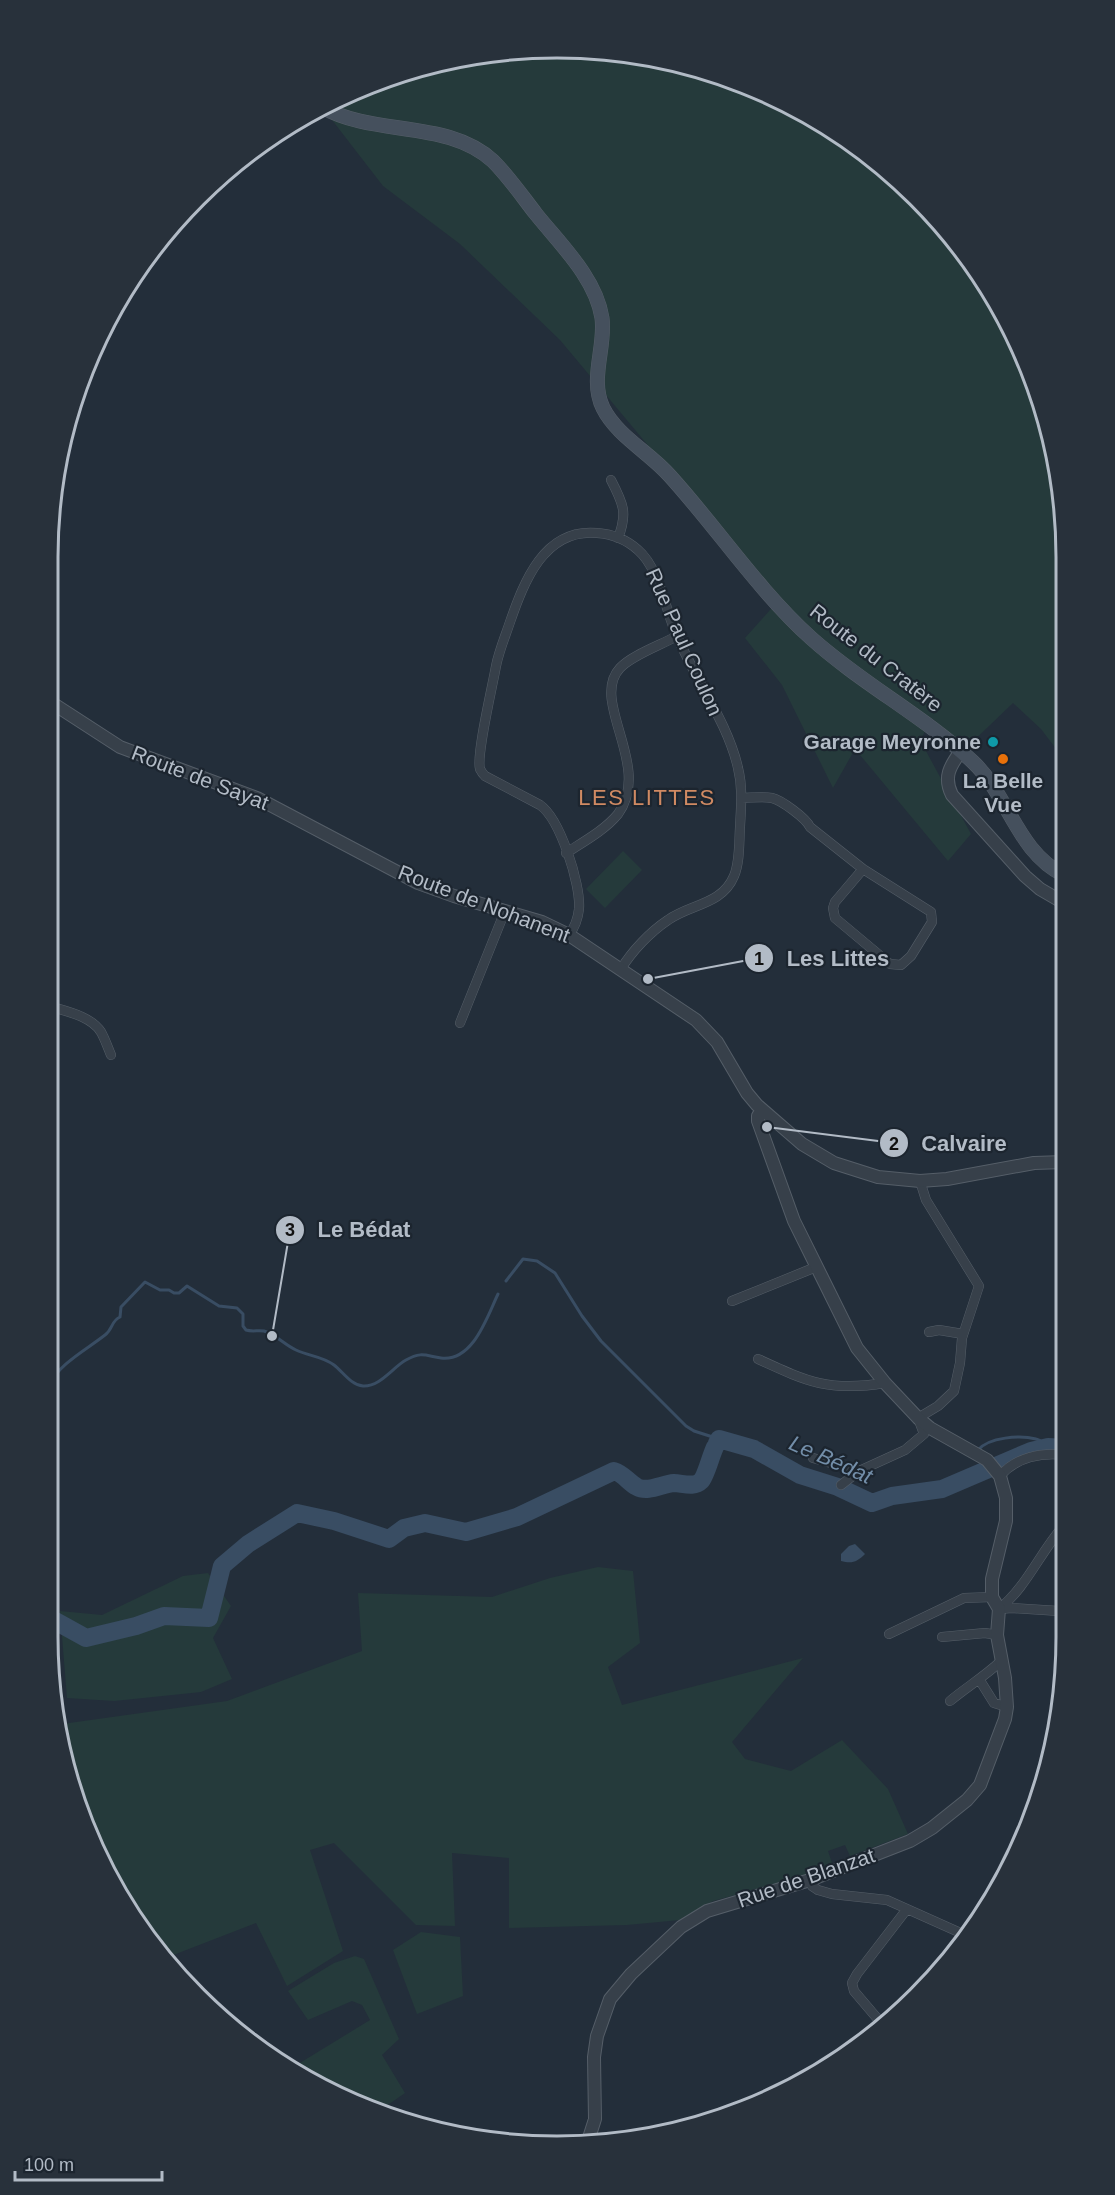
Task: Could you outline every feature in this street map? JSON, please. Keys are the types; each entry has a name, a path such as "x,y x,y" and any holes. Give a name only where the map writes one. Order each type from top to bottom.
{"main road":[{"name":"Route du Cratère","path":"334,111 364,122 458,140 474,147 495,163 576,264 592,290 603,327 598,387 603,407 611,420 670,475 792,619 842,664 961,751 980,769 999,792 1033,852 1056,869"}],"street":[{"path":"611,480 624,512 618,538"},
{"name":"Rue Paul Coulon","path":"569,935 578,917 579,896 555,820 548,810 485,776 480,768 480,752 498,657 515,607 534,566 554,544 571,536 591,532 618,538 638,550 651,565 677,636 732,746 739,770 742,798 736,868 729,885 713,900 680,912 665,922 632,954 621,969"},
{"path":"567,853 610,822 619,812 629,789 629,768 612,699 612,685 618,669 677,636"},
{"name":"Route de Sayat","path":"58,707 120,747 247,793 387,867"},
{"path":"961,751 947,773 951,795 1025,876 1056,898"},
{"path":"742,798 770,797 777,800 808,821 810,827 863,869 931,912 932,922 911,956 901,965 890,964 835,918 833,908 835,902 863,869"},
{"name":"Route de Nohanent","path":"387,867 430,888 542,922 569,935 621,969 707,1030 747,1092 762,1110 802,1144 834,1163 878,1177 920,1181 947,1179 1034,1163 1056,1162"},
{"path":"460,1023 505,911"},
{"path":"58,1009 81,1017 95,1025 102,1033 111,1055"},
{"path":"762,1110 758,1121 785,1199 857,1348 885,1383 918,1418 995,1470 1006,1498 1006,1521 992,1579 992,1597 999,1609"},
{"path":"918,1418 938,1406 954,1391 963,1334 979,1286 926,1200 920,1181"},
{"path":"732,1301 816,1267"},
{"path":"929,1332 939,1330 963,1334"},
{"path":"758,1359 819,1384 844,1387 885,1383"},
{"path":"918,1418 924,1434"},
{"path":"841,1485 859,1471 905,1450 924,1434 944,1435"},
{"path":"995,1470 1034,1456 1056,1455"},
{"path":"813,1458 859,1471"},
{"path":"999,1609 1012,1599 1056,1535"},
{"path":"889,1634 964,1599 992,1597"},
{"path":"999,1609 1056,1611"},
{"name":"Rue de Blanzat","path":"590,2135 596,2119 594,2057 597,2036 610,1999 654,1951 681,1927 715,1907 810,1880 915,1838 932,1828 977,1790 1005,1719 1007,1707 1005,1678 997,1635 999,1609"},
{"path":"942,1637 986,1633 997,1635"},
{"path":"950,1701 1001,1661"},
{"path":"979,1679 993,1702 1007,1707"},
{"path":"810,1880 812,1886 822,1891 887,1900 959,1932"},
{"path":"878,2020 854,1991 852,1983 907,1909"}],"green space":[{"path":"558,58 590,60 655,68 687,76 748,96 778,110 807,125 861,162 887,182 933,228 990,308 1019,367 1030,397 1047,460 1052,492 1056,558 1056,749 1041,729 1013,703 965,749 933,719 920,740 971,834 948,861 855,749 833,788 782,685 745,638 778,601 560,340 460,244 383,186 328,115 397,85 460,68 525,60"},
{"path":"623,851 642,870 605,908 586,889"},
{"path":"598,1567 633,1571 640,1643 608,1667 622,1705 803,1658 732,1742 745,1759 791,1771 842,1740 888,1789 908,1834 850,1856 845,1845 828,1851 832,1863 799,1878 713,1901 680,1920 627,1925 509,1928 509,1858 452,1853 455,1926 416,1925 334,1843 310,1850 343,1951 287,1986 256,1923 173,1955 125,1887 96,1828 76,1767 66,1723 227,1701 362,1651 358,1593 492,1597 550,1578"},
{"path":"208,1573 231,1606 213,1638 232,1679 201,1692 114,1701 67,1698 60,1611 102,1615 183,1576"},
{"path":"421,1932 460,1937 463,1996 417,2014 393,1950"},
{"path":"355,1956 364,1959 399,2039 382,2055 405,2093 386,2106 337,2085 298,2064 370,2020 362,2005 352,2001 308,2020 288,1991 334,1963"}],"water":[{"path":"855,1544 865,1554 854,1562 841,1561 841,1554 849,1546"}],"waterway":[{"path":"506,1281 523,1259 537,1261 555,1273 601,1341 686,1426 719,1439"},
{"name":"Le Bédat","path":"58,1371 108,1333 120,1317 121,1307 145,1282 160,1290 169,1290 174,1293 179,1293 187,1286 219,1306 237,1308 243,1314 243,1326 246,1330 268,1332 296,1350 329,1362 351,1381 363,1386 375,1383 401,1363 416,1356 441,1358 462,1353 470,1346 484,1325 498,1294"},
{"path":"978,1450 989,1442 1014,1437 1036,1439 1048,1447"},
{"name":"Le Bédat","path":"717,1443 719,1439 754,1449 800,1475 838,1487 872,1503 892,1496 942,1489 1031,1451 1056,1447"},
{"name":"Le Bédat","path":"58,1623 86,1638 136,1626 164,1616 209,1618 222,1566 248,1544 297,1513 334,1521 389,1539 404,1528 425,1523 466,1532 517,1517 614,1471 641,1489 674,1483 688,1485 698,1483 707,1470 715,1447"}],"place":[{"name":"Garage Meyronne","path":"993,742"},
{"name":"La Belle Vue","path":"1003,759"},
{"name":"Les Littes","path":"648,979"},
{"name":"Calvaire","path":"767,1127"},
{"name":"Le Bédat","path":"272,1336"}],"district":[{"name":"LES LITTES","path":"647,797"}]}
